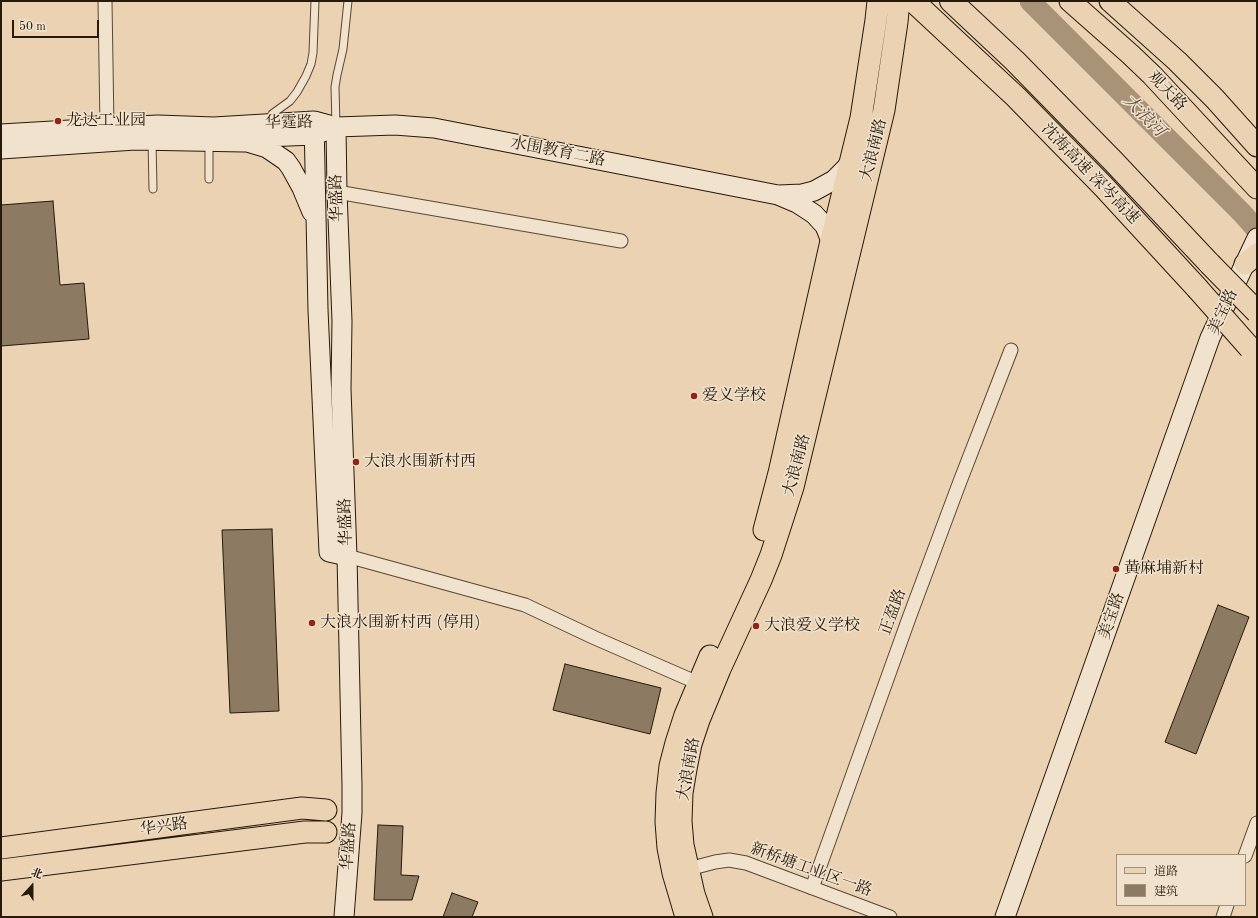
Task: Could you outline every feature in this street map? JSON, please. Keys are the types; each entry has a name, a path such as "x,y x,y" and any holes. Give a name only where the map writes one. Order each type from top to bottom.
{"highway":[{"name":"沈海高速 深岑高速","path":"913,1 1016,97 1104,187 1254,352"},
{"name":"沈海高速 深岑高速","path":"951,1 1015,61 1257,312"}],"main road":[{"name":"大浪南路","path":"702,917 694,894 668,848 666,822 670,766 676,743 698,683 750,570 771,508 831,241 861,118 878,1"},
{"name":"大浪南路","path":"686,917 680,871 683,845 682,793 691,744 720,669 771,555 792,487 884,110 899,1"},
{"name":"观天路","path":"1070,1 1130,54 1257,188"},
{"name":"观天路","path":"1110,1 1129,9 1177,61 1215,99 1257,146"},
{"path":"865,88 886,92"},
{"path":"1194,120 1215,99"},
{"name":"华霆路","path":"1,134 158,125 214,127 270,123 314,128"},
{"name":"水围教育二路","path":"336,126 395,125 434,128 778,195"},
{"name":"华霆路","path":"1,149 135,140 244,142 314,128 336,126"},
{"name":"华盛路","path":"336,126 342,390 338,554"},
{"name":"华盛路","path":"314,128 318,310 338,554 352,799 344,917"},
{"path":"244,142 267,148 286,161 302,188 312,212 316,227"},
{"path":"778,195 802,194 814,191 834,180 851,161"},
{"path":"778,195 797,203 814,214 825,226 831,241"},
{"name":"美宝路","path":"1006,917 1210,338 1253,253"},
{"name":"华兴路","path":"1,848 302,808 326,810"},
{"name":"华盛路","path":"326,810 326,832"},
{"name":"华兴路","path":"1,870 298,832 326,832"}],"street":[{"path":"105,1 107,127"},
{"path":"337,192 622,241"},
{"name":"正盈路","path":"812,888 917,596 1011,350"},
{"path":"338,554 525,605 595,638 698,683"},
{"path":"1246,854 1257,823"},
{"name":"新桥塘工业区一路","path":"680,871 729,860 746,863 890,917"},
{"path":"1223,917 1227,906"}],"lane":[{"path":"270,123 272,114 290,101 302,84 308,70 313,53 316,1"},
{"path":"336,126 335,88 343,49 348,1"},
{"path":"152,141 153,189"},
{"path":"209,141 209,179"}],"building":[{"path":"53,201 60,285 84,283 89,339 1,346 1,205"},
{"path":"272,529 279,711 230,713 222,530"},
{"path":"1218,605 1249,617 1196,754 1165,742"},
{"path":"565,664 661,688 650,734 553,710"},
{"path":"378,825 403,826 401,875 419,876 412,900 374,900"},
{"path":"452,893 478,902 472,917 443,917"}],"waterway":[{"name":"大浪河","path":"1030,1 1242,213 1257,230"}],"place":[{"name":"龙达工业园","path":"58,121"},
{"name":"爱义学校","path":"694,396"},
{"name":"大浪水围新村西","path":"356,462"},
{"name":"黄麻埔新村","path":"1116,569"},
{"name":"大浪水围新村西 (停用)","path":"312,623"},
{"name":"大浪爱义学校","path":"756,626"}]}
